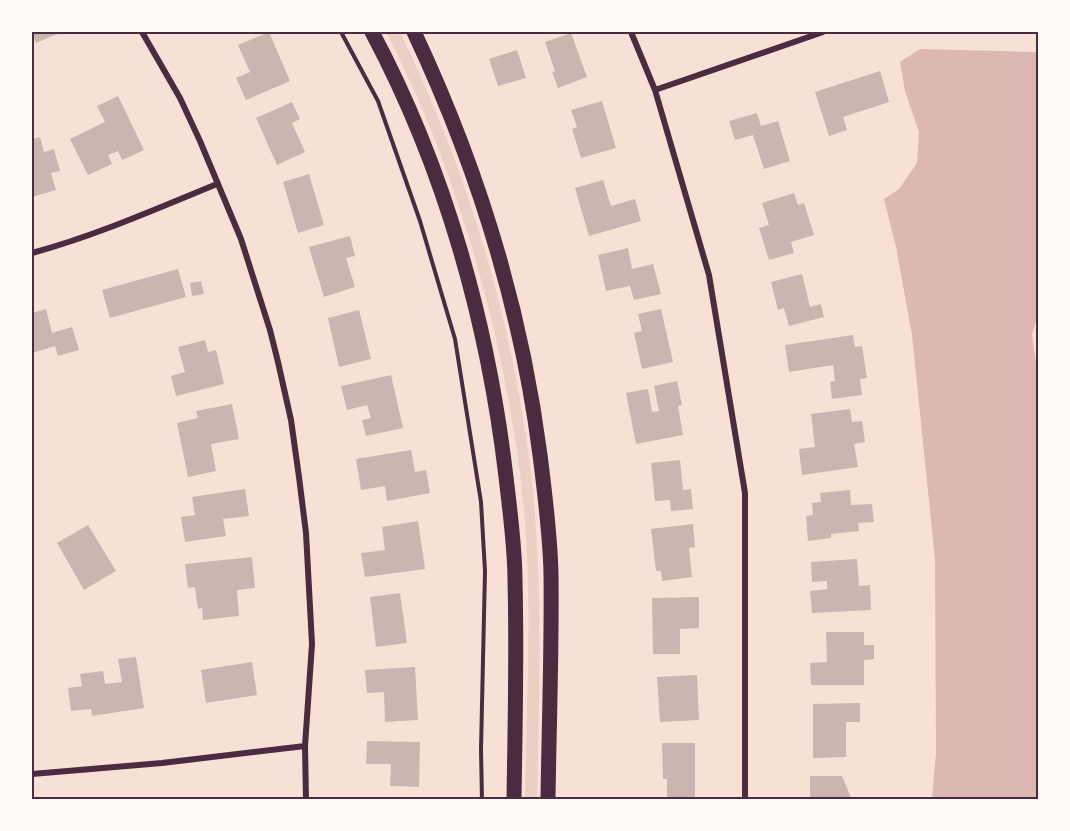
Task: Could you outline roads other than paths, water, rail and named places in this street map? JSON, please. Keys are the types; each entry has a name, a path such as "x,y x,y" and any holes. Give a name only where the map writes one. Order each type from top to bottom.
{"main road":[{"path":"372,32 410,110 455,231 477,310 492,380 502,441 515,580 514,800"},
{"path":"414,32 462,145 495,240 513,304 531,390 545,491 551,572 548,800"}],"street":[{"path":"142,32 180,98 241,239 260,295 278,362 300,477 306,533 312,644 305,746 306,800"},
{"path":"631,32 655,90 709,275 745,493 745,800"},
{"path":"655,90 823,32"},
{"path":"32,253 132,220 217,184"},
{"path":"32,774 162,763 305,746"}]}
